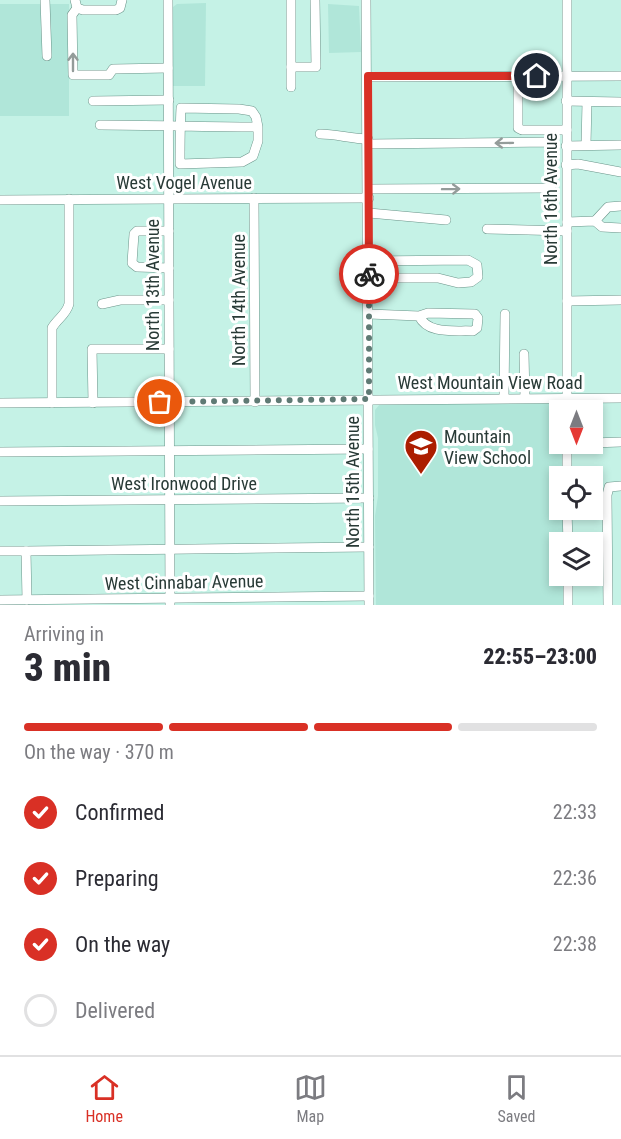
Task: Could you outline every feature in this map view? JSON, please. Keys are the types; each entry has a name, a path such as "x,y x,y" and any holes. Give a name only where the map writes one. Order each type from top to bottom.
{"street":[{"path":"45,0 47,56"},
{"path":"122,0 120,8 116,10 83,10 76,4 72,15 73,75 109,75 113,69 168,68"},
{"name":"North 13th Avenue","path":"168,0 170,602"},
{"path":"291,0 291,87"},
{"path":"291,67 316,67 315,0"},
{"name":"North 15th Avenue","path":"366,0 369,213 369,601"},
{"name":"North 16th Avenue","path":"567,0 567,398"},
{"path":"368,76 621,76"},
{"path":"518,76 518,128 522,130 567,130"},
{"path":"93,101 169,100"},
{"path":"566,101 621,102"},
{"path":"586,145 587,102"},
{"path":"181,108 252,111 258,127 258,141 253,156 242,162 180,164 181,108"},
{"path":"100,125 258,127"},
{"path":"320,134 344,135 351,139 368,141 552,142 621,145"},
{"path":"551,188 552,142"},
{"path":"566,165 578,164 621,172"},
{"name":"West Vogel Avenue","path":"0,200 254,198 566,189"},
{"name":"North 14th Avenue","path":"254,198 255,402"},
{"path":"52,403 52,328 68,309 69,304 69,200"},
{"path":"487,229 567,226 595,221 608,207 621,206"},
{"path":"369,213 446,220"},
{"path":"595,221 602,226 621,228"},
{"path":"169,231 137,231 134,234 132,263 137,267 169,268"},
{"path":"369,261 468,260 477,265 478,272 478,277 471,282 458,283 438,278 369,278"},
{"path":"102,304 120,300 169,300"},
{"path":"567,301 621,300"},
{"path":"369,314 419,316 428,313 475,314 478,318 477,328 473,331 430,328 422,323 419,316"},
{"path":"504,314 504,398"},
{"path":"93,403 93,349 169,349"},
{"path":"524,354 525,398"},
{"name":"West Mountain View Road","path":"0,403 621,398"},
{"path":"603,443 621,442"},
{"path":"0,452 368,449"},
{"path":"608,605 609,487 621,486"},
{"name":"West Ironwood Drive","path":"0,501 369,498"},
{"path":"0,551 369,547"},
{"path":"26,551 27,600"},
{"path":"568,586 568,605"},
{"name":"West Cinnabar Avenue","path":"0,600 369,601"}],"shaded area":[{"path":"206,3 205,86 173,86 173,7 177,4"},
{"path":"0,4 69,4 69,116 0,116"},
{"path":"328,4 359,6 361,52 329,53"},
{"path":"380,404 549,404 549,454 566,454 566,466 549,466 549,520 566,520 566,532 549,532 549,586 567,586 567,605 376,605 375,516 378,496 378,438 375,410"}],"way so far":[{"path":"160,402 369,399 369,274"}],"place":[{"name":"Mountain View School","path":"421,475"}],"route":[{"path":"369,274 368,76 537,76"}]}
